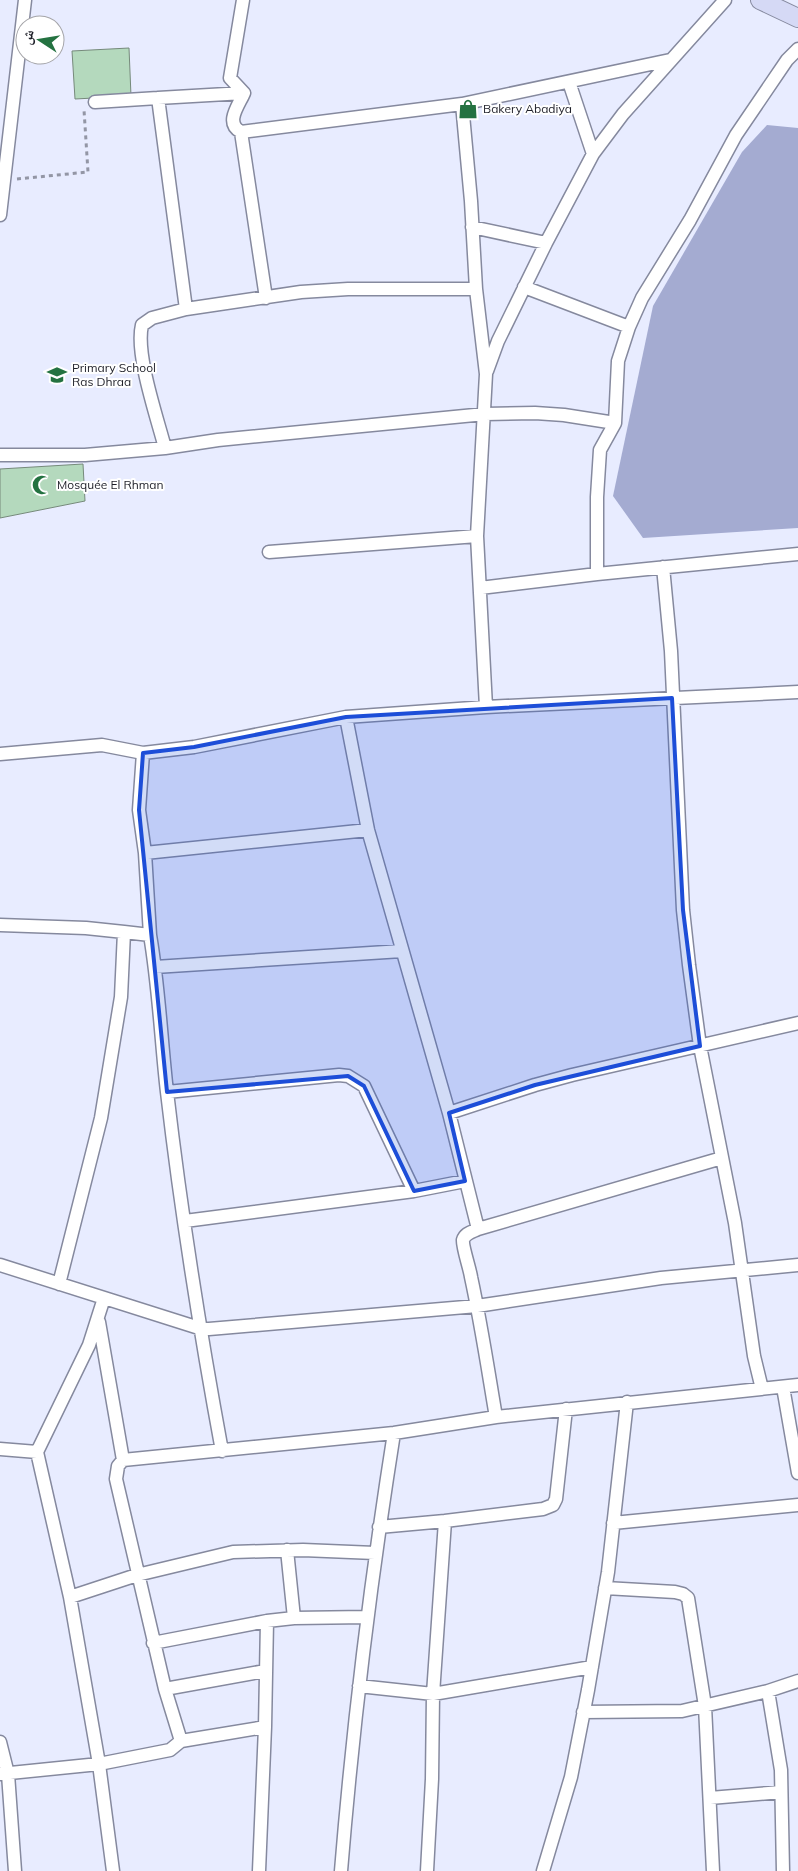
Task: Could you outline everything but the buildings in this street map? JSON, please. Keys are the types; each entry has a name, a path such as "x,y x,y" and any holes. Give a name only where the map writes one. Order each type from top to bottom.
{"street":[{"path":"0,215 25,0"},
{"path":"243,0 230,78 244,93"},
{"path":"486,374 498,341 524,287 593,154 623,114 725,0"},
{"path":"760,0 798,18"},
{"path":"597,574 597,506 600,450 615,423 618,361 629,327 642,298 690,220 736,135 787,60 798,49"},
{"path":"241,132 462,104 670,60"},
{"path":"569,82 593,154"},
{"path":"95,102 244,93"},
{"path":"244,93 232,118 234,125 241,132 266,298"},
{"path":"158,98 186,310"},
{"path":"462,104 471,201 476,289 486,374 477,536 486,707"},
{"path":"472,227 546,243"},
{"path":"524,287 629,327"},
{"path":"165,448 141,354 140,332 142,325 152,318 186,310 301,292 348,288 476,289"},
{"path":"0,455 85,455 484,414 535,413 564,415 615,423"},
{"path":"269,552 477,536"},
{"path":"480,588 798,554"},
{"path":"663,567 670,642 683,910 700,1046 735,1224 754,1356 762,1389"},
{"path":"0,754 102,745 143,752 194,747 346,717 486,707 798,692"},
{"path":"346,717 368,830 449,1113 478,1229"},
{"path":"143,752 139,810 145,853 150,935 156,966 168,1092 185,1221 200,1328 222,1451"},
{"path":"145,853 368,830"},
{"path":"0,925 86,928 150,935"},
{"path":"59,1284 100,1118 121,997 124,932"},
{"path":"156,966 402,951"},
{"path":"449,1113 535,1085 798,1023"},
{"path":"168,1092 339,1075 348,1076 364,1086 414,1190"},
{"path":"496,1417 477,1306 468,1260 463,1245 463,1238 466,1234 722,1158"},
{"path":"185,1221 414,1190 465,1181"},
{"path":"0,1265 200,1328 228,1328 477,1306 661,1278 798,1265"},
{"path":"104,1298 89,1344 37,1452 70,1597 99,1764 113,1871"},
{"path":"98,1320 123,1460"},
{"path":"181,1742 164,1690 116,1480 118,1466 123,1460 222,1451 261,1444 394,1432 496,1417 798,1385"},
{"path":"783,1387 798,1473"},
{"path":"543,1871 571,1777 592,1666 605,1588 627,1402"},
{"path":"379,1527 543,1510 553,1505 556,1499 566,1409"},
{"path":"341,1871 350,1766 367,1617 394,1432"},
{"path":"0,1449 37,1452"},
{"path":"613,1523 798,1505"},
{"path":"428,1871 433,1694 445,1521"},
{"path":"70,1597 137,1575 233,1552 288,1550 375,1553"},
{"path":"288,1550 294,1618"},
{"path":"605,1588 675,1592 688,1598 705,1706 713,1871"},
{"path":"153,1643 267,1621 294,1618 367,1617"},
{"path":"259,1871 267,1621"},
{"path":"359,1686 433,1694 592,1666"},
{"path":"164,1690 265,1671"},
{"path":"583,1712 662,1713 682,1711 768,1691 798,1681"},
{"path":"768,1691 780,1770 783,1871"},
{"path":"4,1774 99,1764 170,1750 181,1742 265,1727"},
{"path":"0,1742 15,1871"},
{"path":"710,1798 781,1792"}],"path":[{"path":"4,181 88,172 84,102 95,102"}],"highlighted area":[{"path":"672,698 683,910 700,1046 535,1085 449,1113 465,1181 414,1191 364,1086 348,1076 167,1092 139,810 143,753 194,747 346,717"}],"water":[{"path":"767,125 798,128 798,528 643,538 613,496 653,306 742,152"}],"place":[{"name":"Bakery Abadiya","path":"468,109"},
{"name":"Primary School Ras Dhraa","path":"57,375"},
{"name":"Mosquée El Rhman","path":"42,485"}]}
